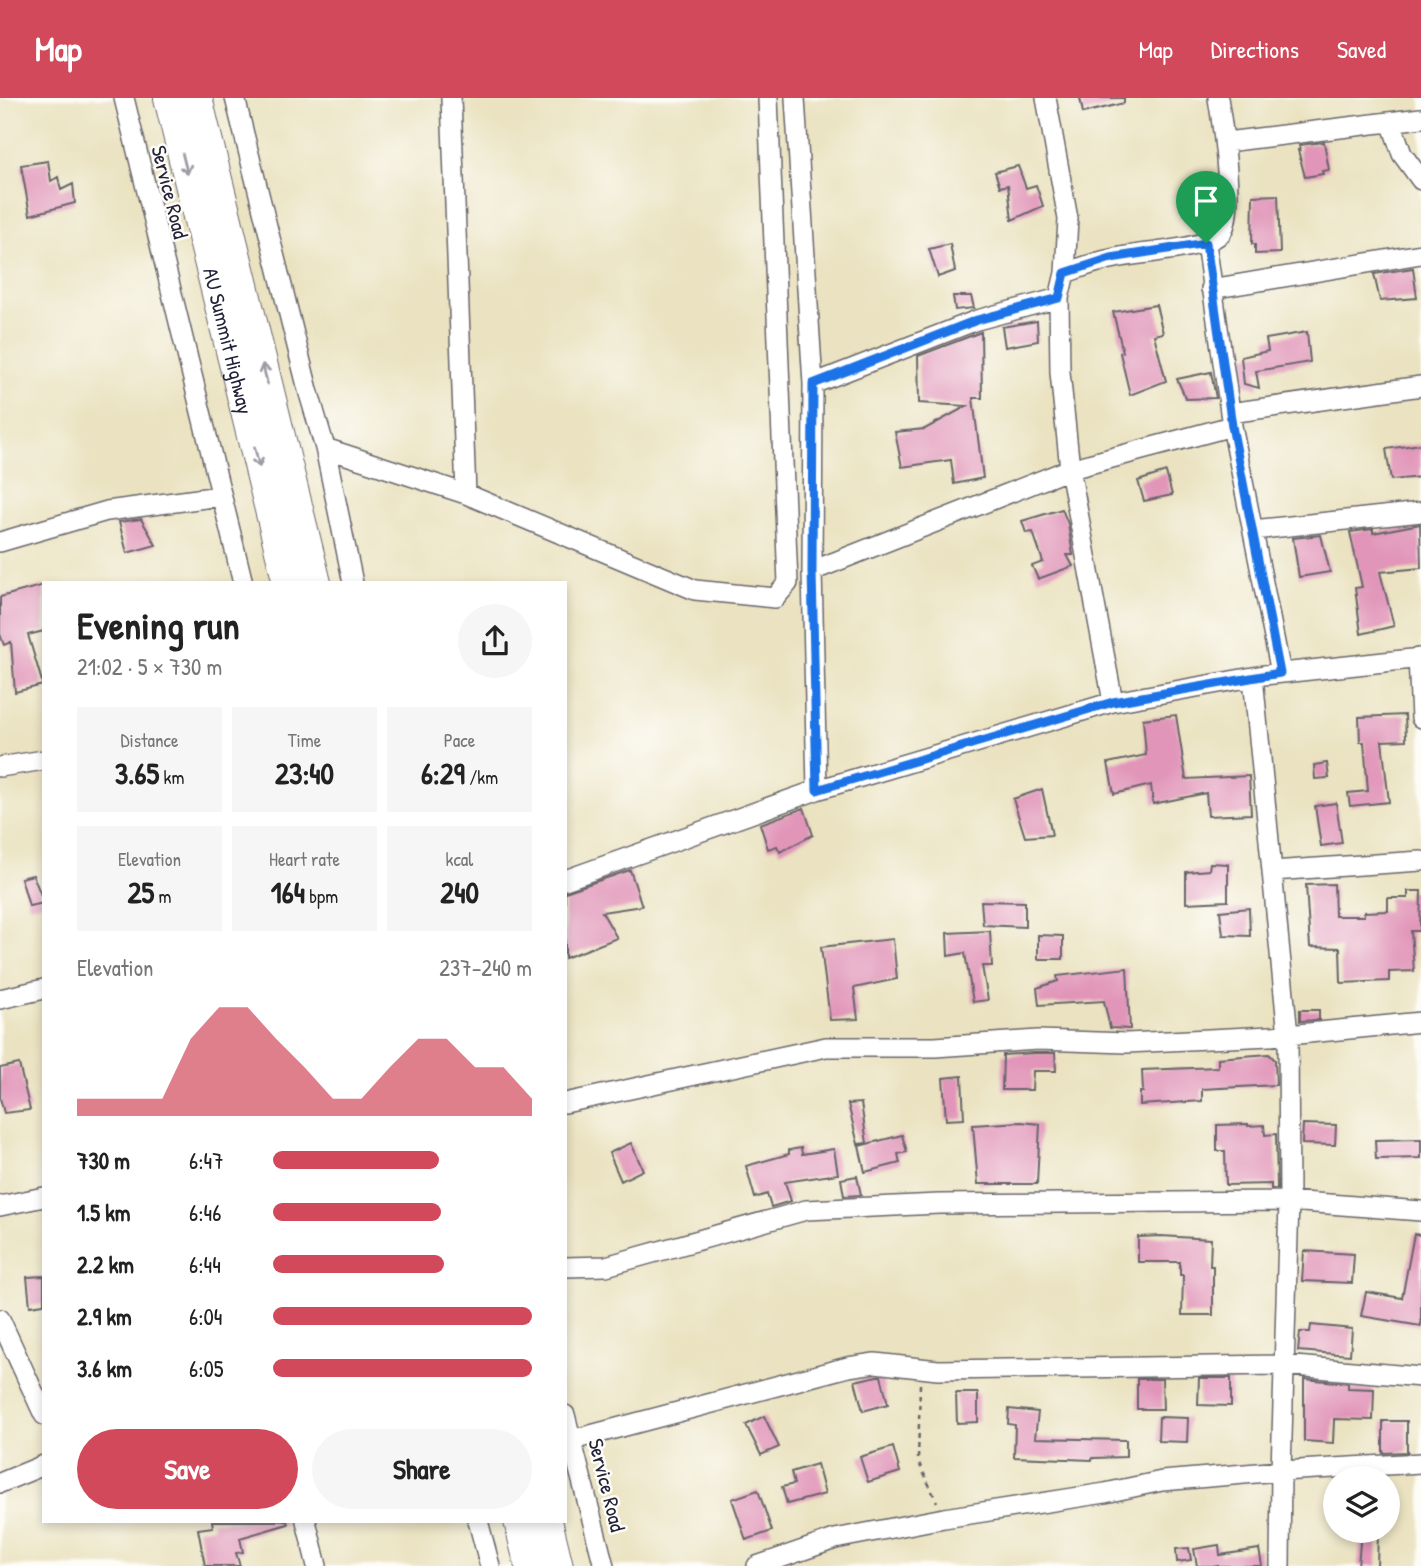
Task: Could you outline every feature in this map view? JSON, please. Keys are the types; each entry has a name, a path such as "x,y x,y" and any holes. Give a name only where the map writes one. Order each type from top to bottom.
{"main road":[{"name":"AU Summit Highway","path":"169,98 288,581"},
{"name":"AU Summit Highway","path":"197,98 316,581"},
{"path":"519,1523 530,1566"},
{"path":"547,1523 558,1566"}],"street":[{"name":"Service Road","path":"124,98 242,581"},
{"path":"235,98 325,448 353,581"},
{"path":"451,98 466,495"},
{"path":"325,448 466,495 695,590 775,598 788,583 768,98"},
{"path":"795,98 813,384 812,571 817,790"},
{"path":"1046,98 1068,219 1065,273 1059,298 1060,372 1070,469 1113,702"},
{"path":"1065,273 1111,258 1206,243 1222,233 1227,217 1226,142 1217,98"},
{"path":"1226,142 1421,118"},
{"path":"1391,121 1402,154 1421,180"},
{"path":"1206,243 1231,419 1280,673"},
{"path":"1212,289 1421,254"},
{"path":"813,384 977,320 1059,298"},
{"path":"812,571 1070,469 1231,419 1421,386"},
{"path":"0,542 107,511 220,496"},
{"path":"1252,530 1421,512"},
{"path":"567,879 817,790 1113,702 1280,673 1420,658 1421,718"},
{"path":"1253,677 1288,1035 1289,1201 1280,1471 1280,1566"},
{"path":"0,767 42,760"},
{"path":"1272,871 1421,861"},
{"path":"0,999 42,989"},
{"path":"567,1103 826,1046 935,1047 1038,1040 1127,1043 1288,1035 1421,1022"},
{"path":"0,1206 42,1197"},
{"path":"567,1268 606,1266 806,1210 939,1204 1289,1201 1421,1211"},
{"path":"0,1319 42,1411"},
{"path":"572,1440 848,1367 875,1363 938,1370 1284,1365 1421,1377"},
{"name":"Service Road","path":"567,1422 604,1566"},
{"path":"757,1566 835,1539 1162,1481 1421,1463"},
{"path":"0,1483 42,1466"},
{"path":"306,1523 317,1566"},
{"path":"479,1523 490,1566"}],"path":[{"path":"920,1368 918,1461 944,1518"}],"building":[{"path":"1080,98 1124,98 1124,103 1083,113"},
{"path":"1324,142 1329,170 1322,171 1323,174 1305,177 1299,145"},
{"path":"48,161 51,181 58,177 61,190 73,184 75,203 30,215 21,165"},
{"path":"1018,166 1026,188 1036,185 1043,206 1012,220 1008,185 1000,187 995,172"},
{"path":"1278,195 1280,253 1255,254 1255,244 1252,244 1253,196"},
{"path":"950,244 955,271 938,277 929,249"},
{"path":"1413,268 1417,298 1380,301 1374,274"},
{"path":"953,296 971,296 974,308 955,310"},
{"path":"1156,305 1163,333 1154,335 1166,381 1130,395 1113,312"},
{"path":"1037,321 1038,341 1005,347 1002,327"},
{"path":"981,332 982,398 973,398 983,478 954,484 951,460 902,467 895,432 925,429 967,406 919,403 918,356"},
{"path":"1307,332 1310,362 1256,371 1259,388 1244,384 1241,357 1268,351 1266,339"},
{"path":"1211,372 1216,398 1186,399 1177,379"},
{"path":"1421,444 1421,477 1391,480 1386,449"},
{"path":"1166,472 1172,495 1144,501 1138,481"},
{"path":"1062,509 1068,524 1073,555 1067,555 1073,566 1038,579 1032,566 1043,562 1033,532 1026,533 1022,521"},
{"path":"141,519 156,545 127,553 119,522"},
{"path":"1420,524 1421,568 1380,572 1394,626 1361,634 1355,588 1362,587 1350,532 1373,529 1373,533"},
{"path":"1321,535 1330,572 1299,577 1293,538"},
{"path":"42,586 42,632 28,635 42,685 15,692 11,642 4,645 0,634 0,597"},
{"path":"1176,715 1186,779 1249,776 1251,814 1208,816 1206,793 1153,804 1151,785 1114,794 1108,763 1146,755 1143,719"},
{"path":"1405,715 1406,740 1382,741 1389,802 1350,806 1348,793 1368,791 1359,717"},
{"path":"1327,763 1329,778 1315,779 1314,765"},
{"path":"1042,789 1052,835 1025,837 1013,799"},
{"path":"1336,803 1342,843 1321,846 1315,806"},
{"path":"804,808 813,835 780,852 777,846 768,849 760,824"},
{"path":"1210,863 1228,864 1228,901 1186,903 1186,872 1209,870"},
{"path":"630,870 642,906 602,912 617,938 567,957 567,891"},
{"path":"33,875 42,903 29,906 21,878"},
{"path":"1334,884 1335,916 1364,916 1364,912 1388,911 1388,898 1408,898 1408,891 1421,891 1420,931 1411,931 1414,971 1389,972 1389,981 1341,983 1340,948 1310,947 1306,885"},
{"path":"981,901 1025,902 1025,927 983,925"},
{"path":"1249,908 1250,936 1223,935 1220,911"},
{"path":"990,931 992,966 982,966 988,1000 973,1002 965,953 948,956 947,933"},
{"path":"1038,935 1063,936 1063,959 1038,959"},
{"path":"893,939 897,979 854,988 858,1019 830,1020 821,947"},
{"path":"1127,968 1130,1029 1110,1028 1104,1001 1039,1005 1037,988 1058,981 1057,976"},
{"path":"1300,1010 1319,1010 1319,1020 1300,1021"},
{"path":"1055,1053 1056,1071 1033,1071 1032,1090 1002,1090 1003,1055"},
{"path":"1269,1054 1275,1060 1276,1085 1202,1089 1202,1101 1140,1105 1140,1092 1143,1092 1142,1070 1218,1067 1218,1058"},
{"path":"19,1064 30,1110 4,1113 0,1098 0,1068"},
{"path":"962,1076 964,1119 946,1120 943,1078"},
{"path":"861,1103 867,1143 858,1144 848,1104"},
{"path":"1021,1122 1040,1124 1037,1184 978,1184 973,1125"},
{"path":"1303,1124 1336,1125 1335,1145 1302,1144"},
{"path":"1217,1125 1264,1125 1265,1135 1276,1134 1277,1189 1271,1189 1271,1184 1226,1185 1225,1151 1217,1151"},
{"path":"902,1135 907,1152 898,1154 900,1163 865,1172 859,1146"},
{"path":"1421,1139 1421,1158 1376,1159 1375,1140"},
{"path":"631,1143 643,1170 621,1181 609,1153"},
{"path":"801,1148 802,1154 834,1149 838,1174 785,1182 791,1201 771,1207 767,1194 755,1198 746,1166"},
{"path":"857,1176 861,1195 844,1196 841,1179"},
{"path":"1414,1234 1421,1235 1421,1326 1361,1316 1366,1292 1402,1298"},
{"path":"1138,1237 1211,1239 1213,1315 1182,1315 1183,1275 1180,1275 1180,1262 1138,1262"},
{"path":"1304,1251 1354,1254 1352,1283 1302,1281"},
{"path":"42,1276 42,1304 30,1306 27,1277"},
{"path":"1311,1325 1352,1329 1350,1355 1298,1351 1300,1332 1310,1332"},
{"path":"881,1376 888,1404 863,1411 855,1381"},
{"path":"1199,1378 1231,1378 1231,1406 1198,1405"},
{"path":"1137,1379 1162,1379 1163,1409 1137,1409"},
{"path":"1304,1379 1348,1383 1348,1388 1374,1389 1373,1420 1334,1419 1333,1443 1304,1441"},
{"path":"956,1393 978,1393 978,1422 957,1423"},
{"path":"1009,1409 1038,1412 1035,1438 1126,1440 1126,1457 1092,1460 1014,1457 1015,1425 1008,1424"},
{"path":"764,1416 779,1447 761,1455 746,1425"},
{"path":"1159,1417 1188,1418 1187,1442 1158,1441"},
{"path":"1383,1421 1407,1421 1407,1452 1383,1453"},
{"path":"893,1447 900,1472 868,1482 860,1457"},
{"path":"817,1464 825,1494 787,1504 782,1487 794,1484 791,1472"},
{"path":"758,1490 772,1531 746,1540 732,1499"},
{"path":"212,1523 288,1524 240,1538 243,1552 236,1553 240,1566 205,1566 198,1529 213,1527"},
{"path":"1360,1543 1378,1543 1377,1566 1358,1566"},
{"path":"1219,1545 1220,1555 1259,1549 1262,1566 1197,1566 1194,1549"},
{"path":"1189,1548 1191,1560 1177,1562 1176,1549"}],"route":[{"path":"1206,243 1232,426 1280,673 1113,702 817,790 812,571 813,384 977,320 1059,298 1065,273 1111,258 1206,243"}]}
